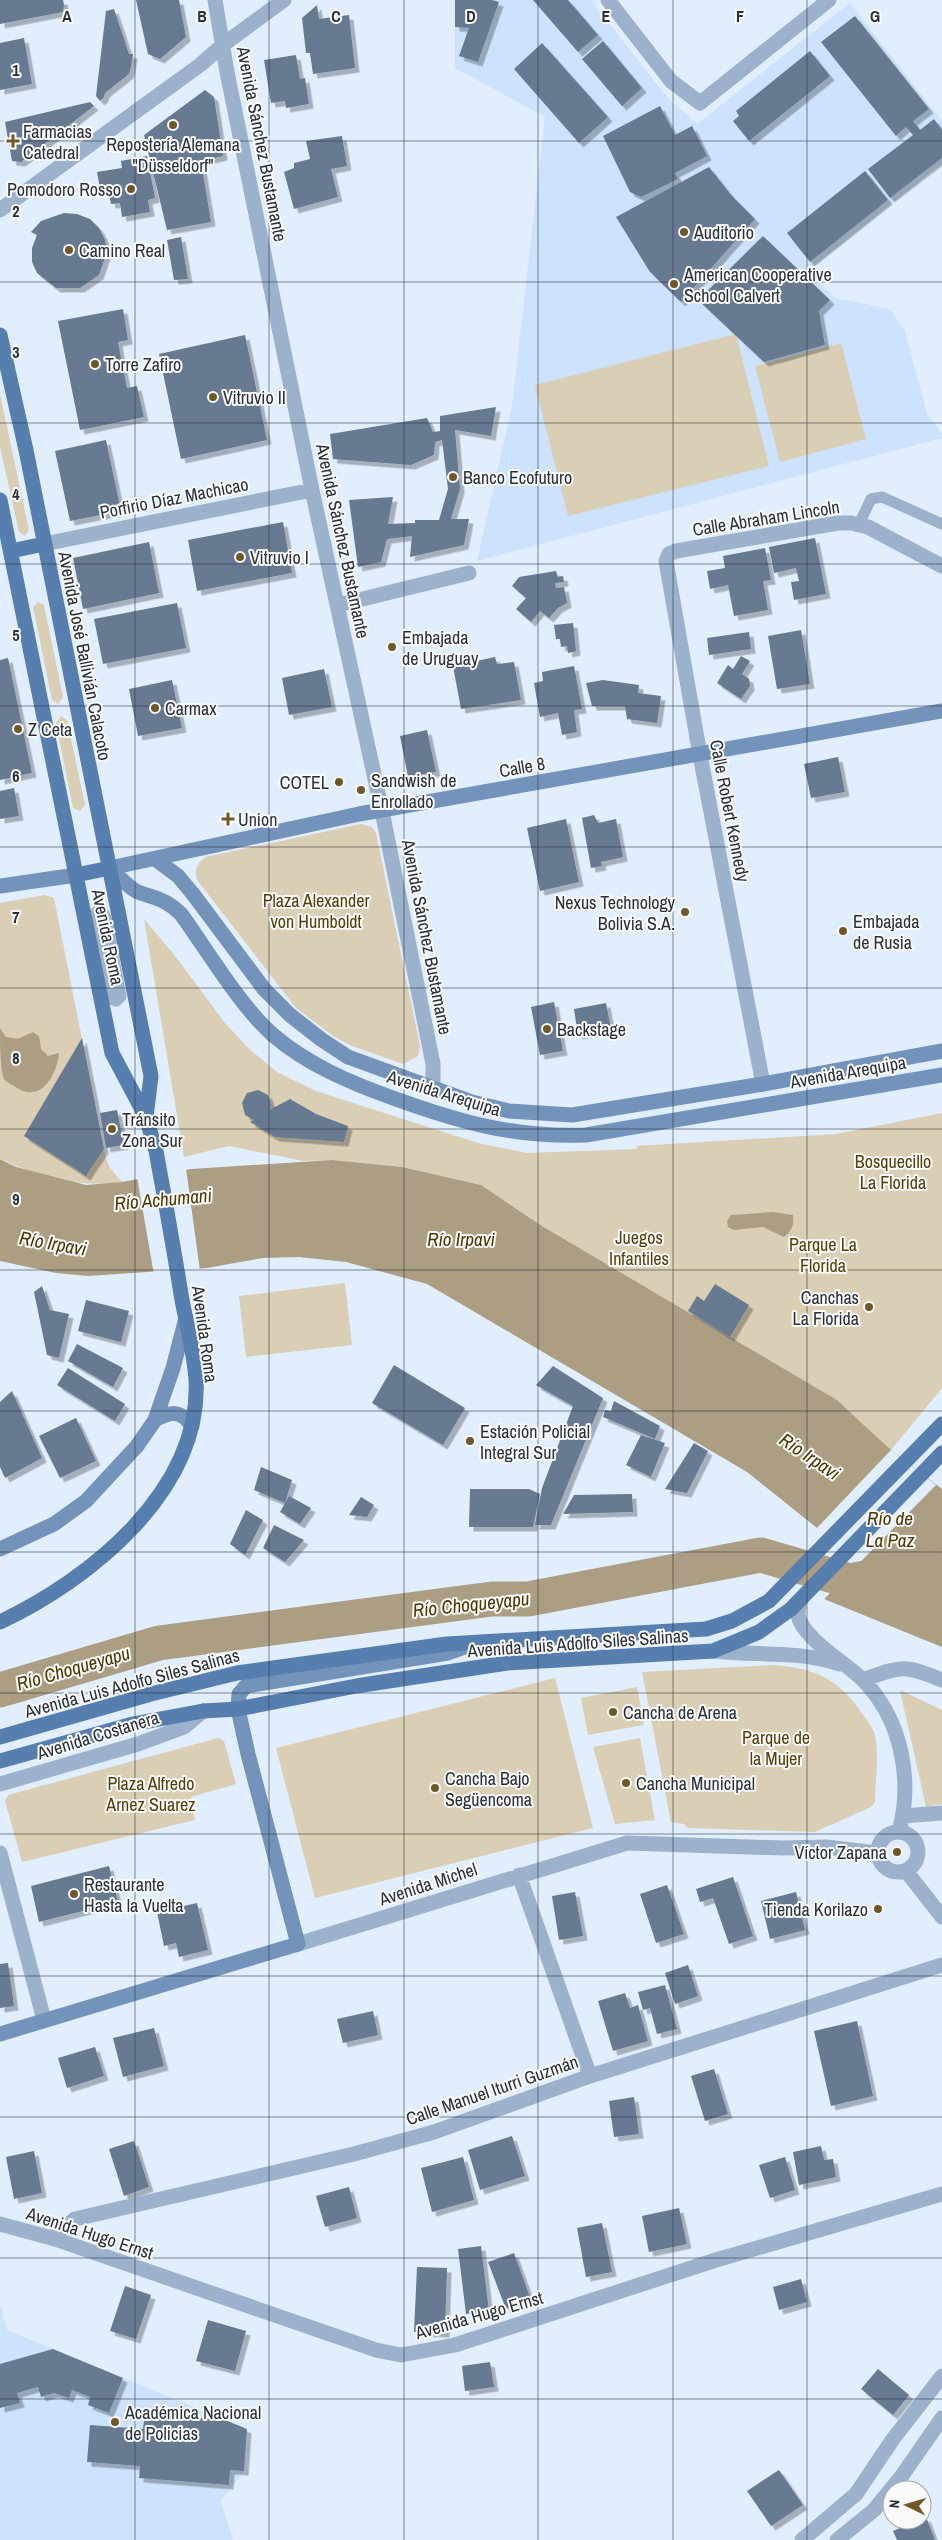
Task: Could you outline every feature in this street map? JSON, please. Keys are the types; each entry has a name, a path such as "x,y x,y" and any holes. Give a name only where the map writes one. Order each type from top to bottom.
{"main road":[{"name":"Avenida José Ballivián Calacoto","path":"0,335 26,450 87,765 93,782 110,868"},
{"path":"0,500 5,552 76,875"},
{"path":"5,552 44,544"},
{"name":"Calle 8","path":"110,868 382,811 942,711"},
{"name":"Avenida Arequipa","path":"155,859 178,876 213,919 264,989 290,1015 348,1056 472,1102 510,1111 572,1115 763,1084 942,1051"},
{"path":"0,886 110,868"},
{"name":"Avenida Arequipa","path":"110,868 137,892 155,896 170,903 181,914 239,995 272,1034 310,1061 346,1080 464,1123 504,1132 559,1136 613,1132 942,1074"},
{"name":"Avenida Roma","path":"110,868 151,1076 146,1117"},
{"name":"Avenida Roma","path":"0,1622 81,1572 120,1541 147,1512 167,1483 182,1456 192,1426 196,1379 156,1151 146,1117 112,1052 76,875"},
{"path":"763,1084 766,1106"},
{"path":"425,1110 433,1089"},
{"path":"0,1549 54,1524 86,1501 137,1446 155,1420 173,1368 186,1318"},
{"path":"155,1420 166,1414 177,1412 186,1418 192,1426"},
{"name":"Avenida Luis Adolfo Siles Salinas","path":"0,1737 151,1694 237,1673 448,1644 706,1629 732,1621 769,1601 942,1424"},
{"name":"Avenida Luis Adolfo Siles Salinas","path":"0,1761 133,1724 203,1712 238,1709 356,1686 507,1663 713,1651 759,1632 795,1605 942,1453"},
{"path":"298,1944 238,1709 239,1694 246,1686 448,1653 477,1643"},
{"name":"Avenida Michel","path":"0,2034 298,1944"}],"street":[{"name":"Avenida Sánchez Bustamante","path":"215,0 312,490 382,811 433,1064 433,1089"},
{"path":"0,210 200,65 224,44 284,0"},
{"path":"608,0 671,81 700,103 829,0"},
{"name":"Porfirio Díaz Machicao","path":"44,544 312,490"},
{"name":"Calle Abraham Lincoln","path":"676,551 838,523 859,524 942,566"},
{"name":"Calle Robert Kennedy","path":"676,551 669,554 666,561 700,755 763,1084"},
{"path":"338,605 470,573"},
{"path":"795,1605 798,1616 807,1632 862,1680 888,1716 898,1740 906,1774 904,1816 899,1832"},
{"path":"713,1651 740,1654 797,1654 844,1666"},
{"path":"862,1680 896,1668 913,1668 942,1680"},
{"name":"Avenida Costanera","path":"0,1784 138,1744 184,1727 203,1712"},
{"path":"904,1816 942,1813"},
{"path":"899,1832 911,1837 918,1849 915,1862 906,1871 893,1872 887,1870 879,1860 877,1853 881,1840 886,1835 899,1832"},
{"name":"Avenida Michel","path":"298,1944 627,1843 783,1848 826,1847 877,1853"},
{"path":"0,1852 44,2020"},
{"path":"906,1871 942,1917"},
{"path":"519,1875 590,2076"},
{"name":"Calle Manuel Iturri Guzmán","path":"55,2239 58,2233 75,2219 354,2154 434,2132 590,2076 942,1966"},
{"name":"Avenida Hugo Ernst","path":"0,2224 55,2239 376,2350 401,2355 422,2353 455,2345 716,2260 942,2194"},
{"path":"802,2540 856,2494 892,2439 942,2376"},
{"path":"836,2540 874,2510 901,2477 942,2418"},
{"path":"856,2494 874,2510"}],"lane":[{"path":"859,524 871,499 882,498 942,524"}],"shaded area":[{"name":"American Cooperative School Calvert","path":"455,0 591,0 667,97 697,124 850,3 942,121 942,163 809,270 835,298 890,309 905,331 927,414 942,434 942,438 477,561 512,406 545,117 455,68"},
{"name":"Académica Nacional de Policias","path":"0,2304 7,2330 247,2429 244,2471 221,2500 233,2540 0,2540"}],"green space":[{"path":"736,334 769,466 568,516 535,385"},
{"path":"841,343 866,439 780,462 755,366"},
{"path":"0,394 29,530 25,536 19,532 0,447"},
{"path":"38,602 44,605 63,697 58,704 52,700 33,607"},
{"path":"61,716 67,720 85,805 80,811 73,808 56,723"},
{"name":"Plaza Alexander von Humboldt","path":"361,824 372,827 376,833 420,1046 418,1056 403,1064 352,1046 333,1036 296,1008 197,880 196,876 197,867 205,857"},
{"path":"45,895 54,898 106,1159 110,1168 122,1182 90,1184 59,1180 29,1171 0,1158 0,903"},
{"name":"Parque La Florida","path":"144,919 172,952 225,1023 249,1049 277,1072 316,1091 478,1143 527,1153 637,1149 637,1146 836,1134 942,1113 942,1388 891,1450 837,1400 542,1226 481,1185 402,1167 332,1160 304,1161 229,1146 184,1157"},
{"path":"345,1283 352,1345 246,1357 239,1296"},
{"name":"Parque de la Mujer","path":"774,1665 788,1666 822,1676 841,1689 865,1717 873,1729 876,1739 875,1802 871,1807 815,1832 688,1828 684,1824 671,1822 642,1672"},
{"name":"Cancha Bajo Següencoma","path":"555,1678 593,1828 315,1898 276,1748"},
{"name":"Cancha de Arena","path":"637,1687 644,1725 588,1735 581,1698"},
{"path":"900,1690 942,1710 942,1804 926,1807"},
{"name":"Plaza Alfredo Arnez Suarez","path":"218,1738 224,1741 236,1784 191,1797 195,1820 22,1862 5,1801 8,1795"},
{"name":"Cancha Municipal","path":"640,1738 655,1820 615,1824 593,1747"}],"water":[{"path":"0,1028 6,1037 18,1039 33,1032 39,1036 41,1049 48,1056 59,1053 58,1061 51,1077 41,1089 34,1092 26,1092 4,1079 1,1061"},
{"name":"Río Irpavi","path":"0,1159 16,1167 86,1185 122,1182 191,1169 332,1160 402,1167 481,1185 542,1226 837,1400 891,1450 942,1489 942,1647 824,1599 853,1569 817,1528 747,1472 427,1284 346,1262 299,1257 263,1258 207,1268 88,1276 56,1273 0,1261"},
{"path":"773,1212 793,1215 792,1228 784,1237 763,1227 734,1230 728,1227 727,1221 731,1215"}],"pier":[{"path":"186,1168 200,1271 154,1275 137,1177"},
{"path":"891,1450 936,1485 822,1601 822,1597 850,1568 815,1530"}],"building":[{"path":"0,0 63,0 64,5 63,12 0,24"},
{"path":"136,0 179,0 186,37 160,59 148,54"},
{"path":"455,0 492,0 499,2 478,62 459,56 469,28 455,27"},
{"path":"533,0 568,0 598,35 578,52"},
{"path":"317,5 319,19 349,15 355,68 313,74 310,53 306,53 302,18"},
{"path":"114,9 129,54 133,54 129,74 105,93 100,101 96,96 106,11"},
{"path":"855,16 929,109 913,121 920,130 934,119 942,130 942,158 890,198 868,169 913,135 906,127 896,136 821,42"},
{"path":"24,38 32,84 0,90 0,43"},
{"path":"603,41 642,88 622,106 582,59"},
{"path":"542,43 608,117 579,143 514,69"},
{"path":"810,51 830,76 749,141 733,121 739,116 736,111"},
{"path":"296,55 300,79 305,78 309,104 286,108 285,101 271,103 264,60"},
{"path":"205,90 214,97 223,156 201,161 211,222 167,230 144,135"},
{"path":"90,102 94,106 21,162 12,161 5,122"},
{"path":"660,106 675,135 692,126 707,156 675,173 678,179 641,197 630,192 603,136"},
{"path":"342,136 347,166 331,169 338,197 294,209 284,172 294,168 294,163 310,159 306,141"},
{"path":"147,156 155,198 148,200 150,212 122,217 120,203 111,204 108,187 100,189 97,172 122,168 121,161"},
{"name":"Auditorio","path":"709,167 731,195 755,219 681,302 650,272 616,217"},
{"path":"865,171 888,200 810,262 787,233"},
{"name":"Camino Real","path":"64,213 77,214 90,219 99,228 105,240 107,252 99,275 80,288 56,288 37,273 32,262 32,248 37,235 31,232 41,221"},
{"path":"763,236 830,300 819,311 825,345 764,362 698,300"},
{"path":"181,237 188,279 174,280 167,240"},
{"name":"Torre Zafiro","path":"123,309 128,340 118,342 127,388 137,386 144,417 80,430 58,321"},
{"name":"Vitruvio II","path":"245,335 267,440 181,459 159,354"},
{"name":"Banco Ecofuturo","path":"496,407 491,436 455,430 460,489 451,519 469,519 464,545 410,557 412,536 387,539 381,562 358,567 349,500 393,497 388,524 415,523 415,520 439,520 448,489 442,440 435,442 434,455 411,465 333,459 330,434 427,418 433,432 440,431 440,416"},
{"path":"106,440 121,511 70,521 55,451"},
{"name":"Vitruvio I","path":"283,522 292,573 197,591 188,540"},
{"path":"815,538 826,594 794,600 791,582 799,581 796,568 774,573 769,547"},
{"path":"149,542 159,593 83,609 73,558"},
{"path":"765,548 771,580 763,581 768,610 734,616 728,585 710,589 707,571 725,568 723,556"},
{"path":"556,571 558,577 563,576 564,582 555,583 556,588 564,587 567,603 558,608 549,618 540,611 531,622 516,609 526,598 512,586 519,577"},
{"path":"177,603 186,648 103,664 94,619"},
{"path":"573,623 576,651 568,653 567,646 561,647 560,639 556,639 554,625"},
{"path":"801,630 810,684 777,689 768,636"},
{"path":"749,632 751,649 709,655 707,638"},
{"path":"741,656 750,661 742,674 749,679 750,686 741,699 717,683 728,665 733,669"},
{"path":"495,657 497,664 514,662 521,700 461,709 453,666"},
{"path":"8,658 32,773 0,780 0,660"},
{"path":"574,666 582,709 574,710 577,732 562,735 558,713 540,717 534,683 543,681 542,672"},
{"path":"324,669 332,707 289,715 282,678"},
{"name":"Carmax","path":"172,680 182,728 138,736 129,689"},
{"path":"603,680 639,685 638,693 661,696 657,723 627,719 625,706 592,706 586,683"},
{"path":"427,730 436,772 408,777 400,736"},
{"path":"838,757 845,792 811,798 804,764"},
{"path":"14,788 19,816 0,819 0,791"},
{"path":"594,815 598,823 616,819 623,857 601,862 602,866 591,868 582,818"},
{"path":"566,819 579,882 540,891 527,828"},
{"name":"Backstage","path":"554,1002 563,1051 540,1055 531,1007"},
{"path":"606,1003 611,1029 578,1035 574,1009"},
{"path":"82,1038 104,1149 86,1176 24,1136"},
{"path":"258,1090 268,1095 271,1105 269,1110 290,1099 316,1114 348,1126 344,1142 275,1137 250,1122 254,1120 245,1115 242,1103 247,1093"},
{"name":"Tránsito Zona Sur","path":"117,1110 124,1145 106,1148 100,1113"},
{"path":"715,1284 749,1305 730,1337 688,1311 697,1296 704,1301"},
{"path":"42,1286 50,1310 69,1314 59,1358 47,1355 34,1292"},
{"path":"86,1300 129,1311 121,1342 78,1331"},
{"path":"77,1344 123,1368 113,1387 68,1361"},
{"path":"394,1365 465,1408 443,1445 372,1403"},
{"path":"553,1366 603,1398 551,1525 535,1525 542,1488 573,1406 536,1385"},
{"path":"68,1368 125,1404 115,1421 57,1385"},
{"path":"12,1391 42,1458 5,1478 0,1467 0,1402"},
{"path":"614,1401 660,1426 655,1439 603,1417 605,1410 611,1411"},
{"path":"76,1418 96,1461 60,1478 39,1436"},
{"path":"641,1435 665,1443 651,1477 626,1465"},
{"path":"694,1443 708,1451 687,1493 665,1489"},
{"path":"261,1467 292,1480 285,1503 254,1490"},
{"path":"470,1489 529,1489 540,1494 533,1527 469,1527"},
{"path":"632,1494 633,1512 563,1514 574,1495"},
{"path":"289,1496 311,1508 300,1524 280,1512"},
{"path":"361,1497 374,1505 367,1517 349,1515"},
{"path":"246,1510 263,1520 245,1555 230,1544"},
{"path":"274,1525 304,1540 285,1562 263,1548"},
{"name":"Restaurante Hasta la Vuelta","path":"109,1866 118,1902 39,1922 31,1886"},
{"path":"733,1877 753,1936 729,1944 713,1898 700,1902 696,1889"},
{"path":"667,1885 684,1934 656,1943 640,1894"},
{"path":"575,1892 583,1936 559,1940 552,1896"},
{"path":"796,1892 805,1930 770,1939 761,1901"},
{"path":"197,1903 208,1950 179,1957 176,1943 164,1946 157,1912"},
{"path":"8,1963 14,2006 0,2008 0,1964"},
{"path":"688,1965 698,1996 675,2004 665,1973"},
{"path":"665,1985 677,2029 657,2034 650,2008 643,2010 638,1992"},
{"path":"625,1993 630,2008 638,2005 648,2041 613,2051 598,2001"},
{"path":"373,2011 378,2035 343,2043 337,2019"},
{"path":"857,2021 873,2096 831,2106 814,2031"},
{"path":"154,2028 164,2066 123,2077 113,2038"},
{"path":"95,2047 104,2076 67,2088 58,2058"},
{"path":"714,2069 728,2114 705,2121 691,2076"},
{"path":"634,2097 639,2134 614,2137 609,2101"},
{"path":"512,2136 525,2176 480,2190 468,2150"},
{"path":"134,2141 149,2187 124,2196 109,2149"},
{"path":"821,2146 824,2160 833,2159 836,2177 799,2185 793,2152"},
{"path":"34,2151 42,2193 14,2199 6,2157"},
{"path":"463,2157 474,2200 432,2212 421,2168"},
{"path":"785,2157 795,2190 770,2198 759,2165"},
{"path":"349,2187 357,2218 325,2227 316,2196"},
{"path":"679,2208 687,2244 649,2252 642,2216"},
{"path":"602,2223 612,2272 586,2277 577,2228"},
{"path":"481,2246 489,2311 466,2314 458,2249"},
{"path":"514,2253 531,2300 506,2309 488,2262"},
{"path":"417,2267 447,2268 445,2333 414,2332"},
{"path":"801,2279 807,2302 779,2310 773,2287"},
{"path":"125,2286 151,2295 136,2339 110,2331"},
{"path":"208,2320 246,2331 235,2371 196,2361"},
{"path":"53,2349 123,2378 109,2413 88,2405 90,2397 72,2390 69,2398 54,2393 41,2397 38,2387 17,2393 20,2403 0,2408 0,2364"},
{"path":"490,2362 494,2387 465,2391 462,2366"},
{"path":"878,2369 909,2395 893,2415 861,2389"},
{"path":"145,2413 225,2420 247,2429 244,2471 230,2470 229,2485 139,2478 140,2466 87,2462 90,2425 143,2429"},
{"path":"779,2470 803,2505 771,2526 747,2491"},
{"path":"931,2530 935,2540 897,2540 893,2531"}],"waterway":[{"name":"Río Choqueyapu","path":"0,1690 159,1643 492,1599 528,1599 761,1555 850,1581 921,1567 942,1572"}],"place":[{"name":"Repostería Alemana \"Düsseldorf\"","path":"173,125"},
{"name":"Farmacias Catedral","path":"13,141"},
{"name":"Pomodoro Rosso","path":"131,189"},
{"name":"Auditorio","path":"684,232"},
{"name":"Camino Real","path":"69,250"},
{"name":"American Cooperative School Calvert","path":"674,284"},
{"name":"Torre Zafiro","path":"95,364"},
{"name":"Vitruvio II","path":"213,397"},
{"name":"Banco Ecofuturo","path":"453,477"},
{"name":"Vitruvio I","path":"240,557"},
{"name":"Embajada de Uruguay","path":"392,647"},
{"name":"Carmax","path":"155,708"},
{"name":"Z Ceta","path":"18,729"},
{"name":"COTEL","path":"339,782"},
{"name":"Sandwish de Enrollado","path":"361,790"},
{"name":"Union","path":"228,819"},
{"name":"Nexus Technology Bolivia S.A.","path":"685,912"},
{"name":"Embajada de Rusia","path":"843,931"},
{"name":"Backstage","path":"547,1029"},
{"name":"Tránsito Zona Sur","path":"112,1129"},
{"name":"Canchas La Florida","path":"869,1307"},
{"name":"Estación Policial Integral Sur","path":"470,1441"},
{"name":"Cancha de Arena","path":"613,1712"},
{"name":"Cancha Municipal","path":"626,1783"},
{"name":"Cancha Bajo Següencoma","path":"435,1788"},
{"name":"Víctor Zapana","path":"897,1852"},
{"name":"Restaurante Hasta la Vuelta","path":"74,1894"},
{"name":"Tienda Korilazo","path":"878,1909"},
{"name":"Académica Nacional de Policias","path":"115,2422"}],"park label":[{"name":"Bosquecillo La Florida","path":"893,1171"},
{"name":"Juegos Infantiles","path":"639,1247"}],"water label":[{"name":"Río Achumani","path":"163,1199"},
{"name":"Río de La Paz","path":"890,1529"}]}
